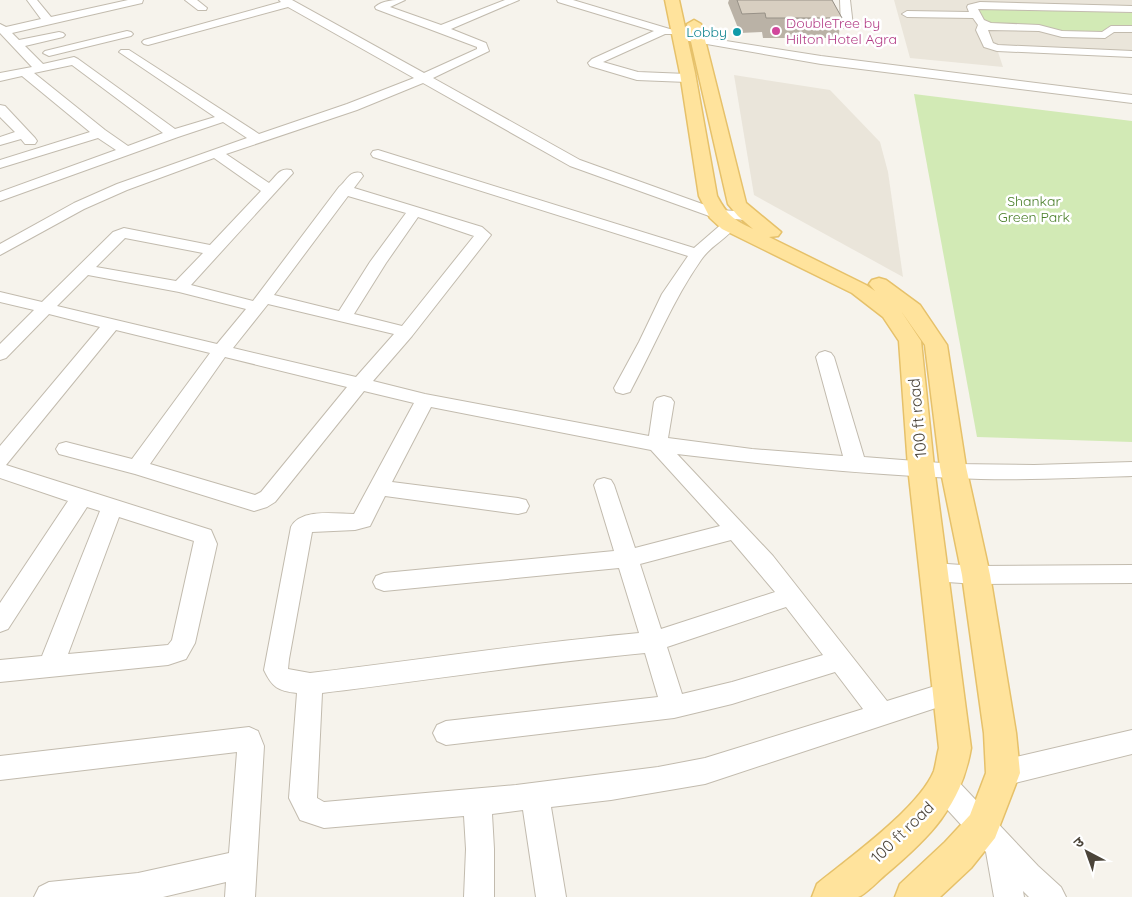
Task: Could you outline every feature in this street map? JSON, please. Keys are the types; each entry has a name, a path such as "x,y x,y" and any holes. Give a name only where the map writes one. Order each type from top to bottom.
{"main road":[{"name":"100 ft road","path":"672,0 734,192 737,204 731,218"},
{"name":"100 ft road","path":"687,0 684,39 687,78 708,196 731,218 859,289 891,313 910,341 921,467 954,748 949,778 932,806 908,831 830,897"},
{"name":"100 ft road","path":"731,218 760,227 880,284 912,310 936,345 954,471 976,575 1000,733 1003,773 991,834 958,855 913,897"}],"street":[{"path":"33,2 49,0"},
{"path":"190,0 202,8"},
{"path":"0,250 80,206 122,187 215,153 344,110 424,78 483,51 482,45 475,41 380,8 400,0"},
{"path":"442,29 514,0"},
{"path":"562,0 684,39 764,58 1132,106"},
{"path":"845,0 847,26"},
{"path":"2,29 138,1"},
{"path":"33,2 48,21"},
{"path":"148,42 291,3 312,2"},
{"path":"1132,9 986,2 973,6 980,22 984,25 1039,28 1062,34 1105,35 1112,29 1132,29"},
{"path":"291,3 575,163 731,218 697,254 670,294 648,342 623,388"},
{"path":"907,14 976,15"},
{"path":"984,25 982,30 988,45 997,48 1132,54"},
{"path":"2,29 40,68"},
{"path":"30,58 126,34"},
{"path":"17,44 59,35"},
{"path":"687,78 637,76 594,64 596,61 684,39 821,60 1132,99"},
{"path":"125,52 257,139"},
{"path":"0,77 74,61 173,134"},
{"path":"25,72 100,133 127,151"},
{"path":"0,141 26,137 2,113"},
{"path":"0,164 35,168 127,151 224,118"},
{"path":"0,198 35,168 100,133"},
{"path":"215,153 270,190"},
{"path":"378,154 697,254"},
{"path":"180,287 286,173"},
{"path":"137,467 220,352 261,302 356,176"},
{"path":"66,449 137,467 254,503 268,497 360,384 406,332 483,235 477,230 344,190"},
{"path":"344,317 378,262 415,212"},
{"path":"0,354 83,269 122,233 214,250"},
{"path":"83,269 344,317 406,332"},
{"path":"0,297 220,352 425,400 657,444 752,456 855,462 954,471 1034,472 1132,469"},
{"path":"0,460 111,325"},
{"path":"825,357 855,462"},
{"path":"425,400 363,518 359,521 310,523 302,528 276,670 280,677 288,681 310,684 444,668 558,651 652,642 791,596"},
{"path":"657,444 664,402"},
{"path":"657,444 736,530 791,596 883,715"},
{"path":"0,472 197,534 205,540 182,648 177,652 168,655 0,671"},
{"path":"604,485 674,707"},
{"path":"379,488 518,506"},
{"path":"0,622 82,497"},
{"path":"51,666 112,507"},
{"path":"384,582 628,558 736,530"},
{"path":"934,572 976,575 1132,574"},
{"path":"446,733 674,707 732,693 841,660"},
{"path":"310,684 303,798 306,809 312,814 324,815 535,796 668,778 705,771 948,693"},
{"path":"0,768 249,739 251,746 240,897"},
{"path":"1003,773 1132,742"},
{"path":"944,786 991,834 1028,876 1051,897"},
{"path":"535,796 551,897"},
{"path":"477,802 480,849 479,897"},
{"path":"991,834 1009,897"},
{"path":"49,897 136,893 243,864"}],"shaded area":[{"path":"894,0 1132,0 1132,53 997,49 1003,67 910,58"},
{"path":"734,75 830,90 880,142 888,172 903,277 754,195"}],"green space":[{"path":"984,7 1132,13 1132,27 1108,27 1101,33 1059,32 993,25 984,22 977,10"},
{"name":"Shankar Green Park","path":"914,94 1132,121 1132,442 977,437"}],"building":[{"path":"737,0 832,0 842,18 766,18 765,13 742,14"}],"place":[{"name":"DoubleTree by Hilton Hotel Agra","path":"776,31"},
{"name":"Lobby","path":"737,32"}]}
